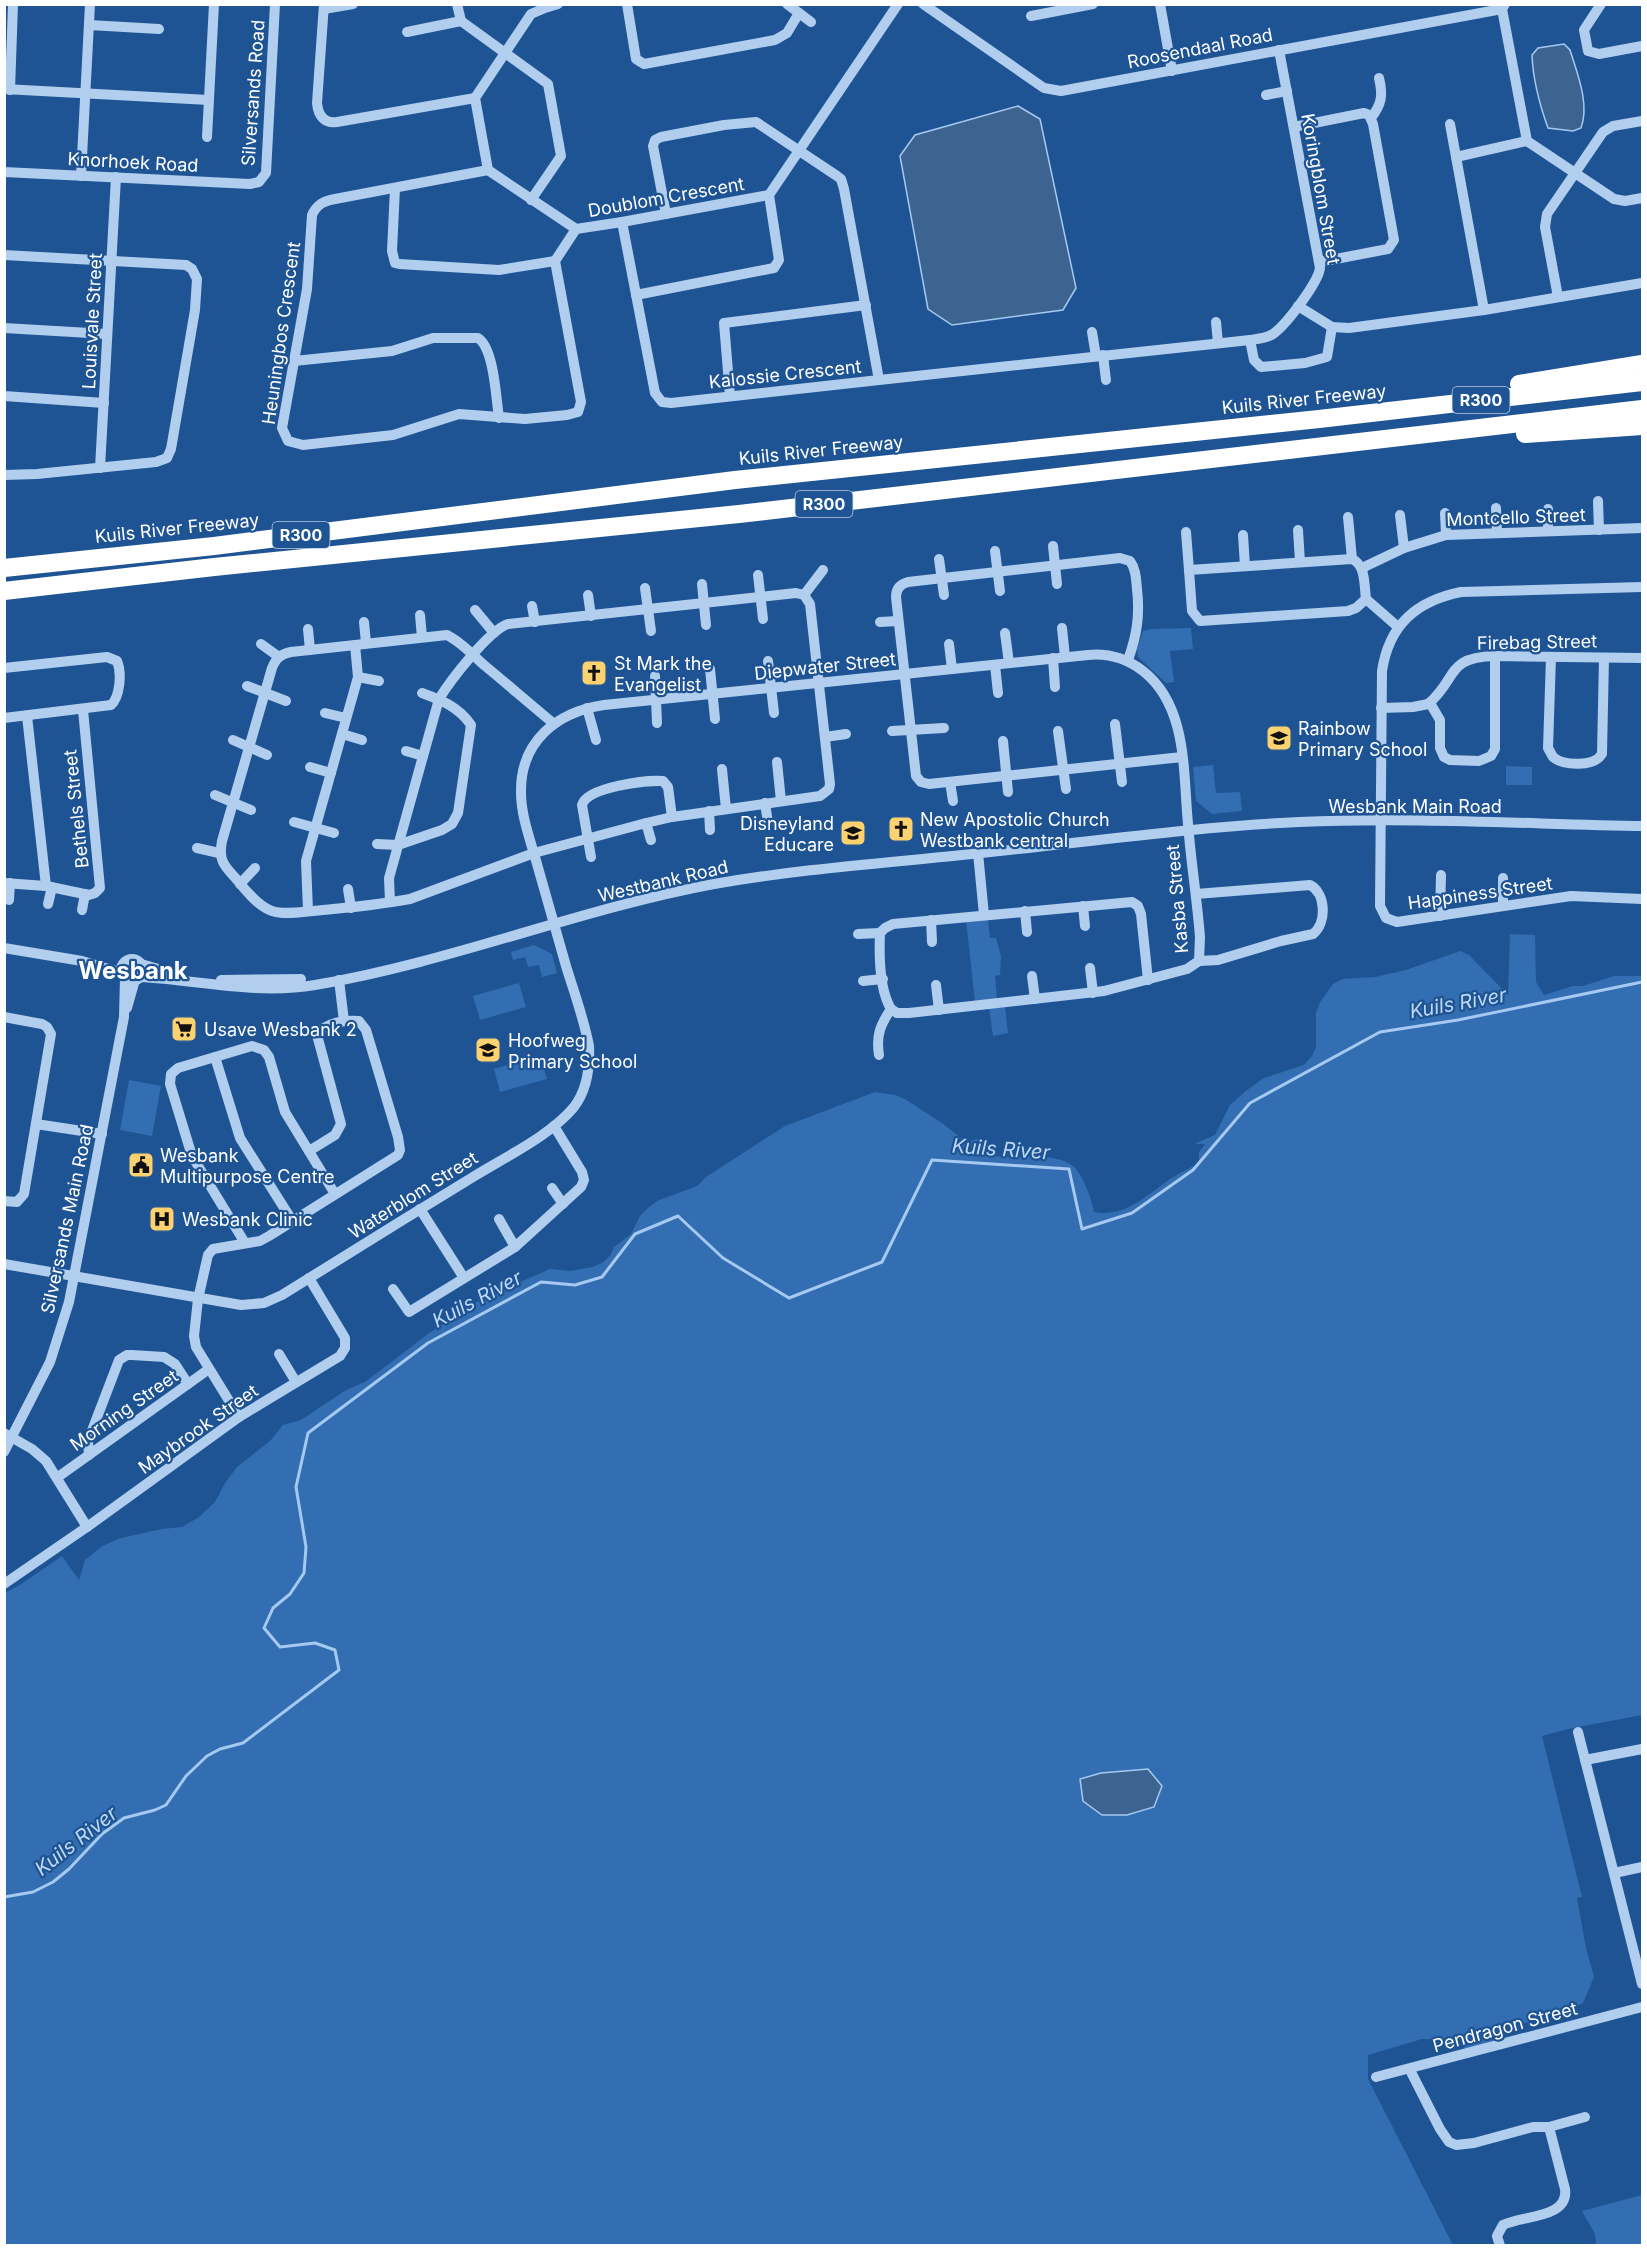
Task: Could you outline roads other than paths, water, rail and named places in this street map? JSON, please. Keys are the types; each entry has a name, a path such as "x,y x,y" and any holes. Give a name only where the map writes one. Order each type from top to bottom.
{"highway":[{"path":"1319,419 1369,406 1642,364"},
{"name":"Kuils River Freeway","path":"4,568 214,546 747,479 1319,419 1642,382"},
{"name":"R300","path":"4,591 214,567 739,514 1642,409"},
{"path":"1349,443 1382,448 1642,426"}],"street":[{"path":"13,4 7,90 209,100"},
{"path":"81,176 90,4"},
{"path":"207,137 214,4"},
{"name":"Silversands Road","path":"259,182 264,178 267,169 276,4"},
{"path":"353,4 324,7 317,103 318,111 324,120 330,123 337,122 475,98"},
{"path":"457,4 461,21 545,80 550,89 561,156 531,200"},
{"path":"488,170 475,98 535,8 558,4"},
{"path":"627,4 636,58 644,64 775,40 787,33 799,13"},
{"path":"787,4 811,22"},
{"name":"Doublom Crescent","path":"488,170 576,229 769,195 898,4"},
{"name":"Roosendaal Road","path":"923,4 1044,88 1061,91 1503,7"},
{"path":"1031,16 1093,4"},
{"path":"1160,4 1172,71"},
{"path":"1601,4 1584,30 1588,51 1599,54 1642,46"},
{"path":"1503,7 1527,141"},
{"path":"407,32 461,21"},
{"path":"89,25 159,28"},
{"name":"Koringblom Street","path":"879,380 1250,340 1274,334 1298,306 1318,276 1320,262 1279,50"},
{"path":"1371,118 1379,108 1382,99 1379,78"},
{"path":"1266,95 1287,91"},
{"path":"1294,127 1364,112 1371,118 1394,240 1388,249 1320,262"},
{"path":"1558,297 1546,238 1545,219 1550,207 1602,132 1613,126 1642,121"},
{"name":"Kalossie Crescent","path":"622,222 658,400 665,404 879,380 843,184 832,173 756,122 724,125 661,137 655,140 653,146 666,214"},
{"path":"1450,124 1484,310"},
{"path":"1456,157 1527,141 1614,199 1624,201 1642,198"},
{"name":"Heuningbos Crescent","path":"488,170 326,201 314,210 307,289 282,428 288,441 297,445 393,435 459,414 525,419 576,413 581,402 555,261"},
{"name":"Knorhoek Road","path":"4,172 250,184 259,182"},
{"name":"Louisvale Street","path":"100,468 116,177"},
{"path":"395,188 392,252 395,262 399,264 499,270 555,261 576,229"},
{"path":"636,295 774,268 779,260 769,195"},
{"path":"4,255 186,265 195,273 195,310 171,449 167,458 156,462 100,468 29,475 4,475"},
{"path":"1298,306 1332,327 1349,328 1484,310 1642,284"},
{"path":"730,396 724,323 866,305"},
{"path":"1216,322 1218,342"},
{"path":"1250,340 1252,357 1261,367 1305,363 1327,357 1332,327"},
{"path":"4,328 107,334"},
{"path":"1092,332 1106,380"},
{"path":"294,361 392,351 433,338 478,338 483,341 489,353 499,418"},
{"path":"4,396 104,403"},
{"path":"1598,501 1599,530"},
{"path":"1496,508 1497,533"},
{"path":"1548,508 1548,531"},
{"path":"1445,513 1446,535"},
{"path":"1400,515 1404,548"},
{"path":"1348,516 1352,559"},
{"name":"Montcello Street","path":"1362,568 1404,548 1446,535 1642,528"},
{"path":"1298,530 1300,562"},
{"path":"1186,532 1192,611 1195,617 1203,621 1348,611 1356,608 1366,599"},
{"path":"1243,535 1245,566"},
{"path":"1053,546 1057,584"},
{"path":"995,551 1000,591"},
{"path":"1128,660 1140,616 1135,571 1130,561 1120,558 1055,565 908,582 899,586 896,597 898,621 918,779 929,784 1182,757"},
{"path":"939,559 944,595"},
{"path":"1189,570 1352,559 1362,568 1366,599 1398,627"},
{"path":"804,595 823,570"},
{"path":"758,575 763,619"},
{"path":"702,584 706,625"},
{"path":"1381,820 1382,671 1385,654 1398,627 1412,614 1435,600 1461,592 1642,587"},
{"path":"645,588 651,631"},
{"path":"390,903 389,878 439,699 473,655 505,625 796,593 804,595 810,603 829,789 815,798 726,808 646,823 534,853 421,895 390,903 351,908 274,912 240,884 222,862 219,853 272,668 279,657 291,652 447,635 473,655 553,723"},
{"path":"588,595 591,616"},
{"path":"532,606 535,622"},
{"path":"475,610 494,633"},
{"path":"420,615 422,637"},
{"path":"880,622 898,621"},
{"path":"308,911 306,861 358,677 364,622"},
{"path":"1062,628 1065,657"},
{"path":"308,629 310,650"},
{"path":"1005,633 1009,663"},
{"path":"261,644 279,657"},
{"path":"949,644 952,669"},
{"name":"Diepwater Street","path":"554,924 522,802 522,777 535,743 553,723 587,708 1098,654 1128,660 1150,676 1165,696 1174,715 1182,757 1188,831"},
{"path":"1381,708 1413,707 1430,703 1440,720 1440,748 1444,757 1450,760 1479,761 1491,756 1495,749 1495,656"},
{"path":"4,668 107,657 114,658 119,669 115,701 108,706 4,718"},
{"name":"Firebag Street","path":"1430,703 1459,663 1474,657 1642,658"},
{"path":"1551,657 1548,748 1553,757 1564,762 1592,762 1599,759 1602,754 1604,658"},
{"path":"1053,658 1055,687"},
{"path":"768,661 774,713"},
{"path":"995,664 998,693"},
{"path":"710,669 715,719"},
{"path":"655,676 657,723"},
{"path":"358,677 379,681"},
{"path":"247,686 286,701"},
{"path":"377,844 398,845 449,826 456,820 471,728 464,716 439,699 422,693"},
{"path":"587,708 596,740"},
{"name":"Bethels Street","path":"9,900 7,883 49,886 86,894 95,893 101,885 82,710"},
{"path":"325,713 346,718"},
{"path":"27,716 49,886"},
{"path":"1115,724 1122,782"},
{"path":"892,731 944,728"},
{"path":"1058,731 1066,789"},
{"path":"342,734 362,740"},
{"path":"825,737 846,734"},
{"path":"233,740 267,754"},
{"path":"1003,741 1008,792"},
{"path":"406,751 423,756"},
{"path":"777,762 781,801"},
{"path":"310,767 331,773"},
{"path":"722,769 726,808"},
{"path":"591,857 582,805 583,799 589,795 623,784 663,781 668,787 672,817"},
{"path":"950,782 952,801"},
{"path":"215,795 251,810"},
{"path":"765,803 768,823"},
{"path":"709,811 710,830"},
{"name":"Wesbank Main Road","path":"1188,831 1284,823 1381,820 1642,826"},
{"name":"Happiness Street","path":"1381,820 1380,906 1383,915 1389,920 1397,922 1571,896 1642,899"},
{"path":"294,822 334,832"},
{"path":"646,823 651,840"},
{"name":"Westbank Road","path":"336,981 224,980 183,976 157,970 132,959 129,974 240,988 314,986 427,961 645,899 713,884 820,869 1188,831"},
{"name":"Kasba Street","path":"891,1010 902,1013 939,1010 1093,993 1121,988 1187,969 1198,961 1201,947 1188,831"},
{"path":"197,848 219,853"},
{"path":"978,853 984,915"},
{"path":"240,884 255,868"},
{"path":"1440,916 1441,875"},
{"path":"1503,878 1503,906"},
{"path":"1196,894 1310,885 1320,892 1322,899 1321,924 1313,934 1218,960 1198,961"},
{"name":"Bethels Street","path":"48,903 49,886"},
{"path":"348,889 351,908"},
{"name":"Bethels Street","path":"82,910 86,894"},
{"path":"858,934 880,933 891,925 931,920 1129,901 1138,906 1141,914 1148,980"},
{"path":"1083,906 1084,926"},
{"path":"1025,911 1027,932"},
{"path":"931,920 932,942"},
{"name":"Waterblom Street","path":"4,1264 241,1305 253,1305 275,1299 309,1278 554,1126 579,1098 588,1073 586,1030 554,924"},
{"path":"879,1055 878,1032 891,1010 886,1002 880,933"},
{"path":"4,948 82,961 129,974"},
{"name":"Silversands Main Road","path":"4,1452 9,1436 50,1362 61,1332 75,1278 124,1017 129,974 143,972 141,964"},
{"path":"1090,968 1093,993"},
{"path":"1032,976 1035,999"},
{"path":"863,981 883,979"},
{"path":"336,981 344,1021"},
{"path":"936,986 939,1010"},
{"path":"4,1017 42,1024 50,1031 24,1194 18,1202 4,1201"},
{"path":"239,1417 194,1341 198,1299 210,1252 216,1247 260,1241 393,1159 400,1150 365,1026 357,1020 344,1021 323,1028 316,1037 340,1120 340,1128 335,1135 309,1151"},
{"path":"245,1243 192,1156 170,1084 171,1074 175,1069 252,1046 264,1050 269,1057 285,1112 336,1194"},
{"path":"215,1057 240,1138 293,1222"},
{"path":"36,1124 102,1134"},
{"path":"393,1288 409,1312 515,1247 581,1186 584,1177 554,1126"},
{"path":"552,1188 563,1204"},
{"path":"420,1209 464,1278"},
{"path":"499,1220 515,1247"},
{"name":"Maybrook Street","path":"4,1584 239,1417 340,1356 346,1343 309,1278"},
{"path":"279,1354 296,1382"},
{"path":"89,1455 90,1435 119,1360 132,1355 168,1359 176,1364 188,1384"},
{"name":"Morning Street","path":"57,1477 209,1369"},
{"path":"9,1436 40,1455 57,1477 87,1527"},
{"path":"1578,1732 1642,1984"},
{"path":"1585,1760 1642,1749"},
{"path":"1614,1874 1642,1867"},
{"name":"Pendragon Street","path":"1376,2078 1642,2007"},
{"path":"1410,2070 1440,2129 1449,2142 1456,2145 1474,2144 1533,2127 1549,2127 1585,2117"},
{"path":"1500,2246 1497,2236 1503,2225 1557,2209 1565,2198 1565,2188 1549,2127"}],"waterway":[{"name":"Kuils River","path":"4,1897 33,1892 53,1882 69,1869 102,1834 124,1818 166,1805 186,1776 207,1756 220,1749 243,1743 339,1670 335,1650 315,1643 280,1647 264,1628 273,1608 290,1594 304,1573 306,1547 296,1487 308,1433 428,1343 541,1282 575,1285 602,1277 635,1234 678,1216 723,1258 789,1298 882,1262 932,1160 1069,1169 1082,1229 1132,1213 1193,1170 1250,1103 1380,1032 1458,1020 1642,982"}],"place":[{"name":"St Mark the Evangelist","path":"594,673"},
{"name":"Rainbow Primary School","path":"1279,738"},
{"name":"New Apostolic Church Westbank central","path":"901,829"},
{"name":"Disneyland Educare","path":"853,833"},
{"name":"Usave Wesbank 2","path":"184,1029"},
{"name":"Hoofweg Primary School","path":"488,1050"},
{"name":"Wesbank Multipurpose Centre","path":"141,1165"},
{"name":"Wesbank Clinic","path":"162,1219"}],"district":[{"name":"Wesbank","path":"133,970"}]}
